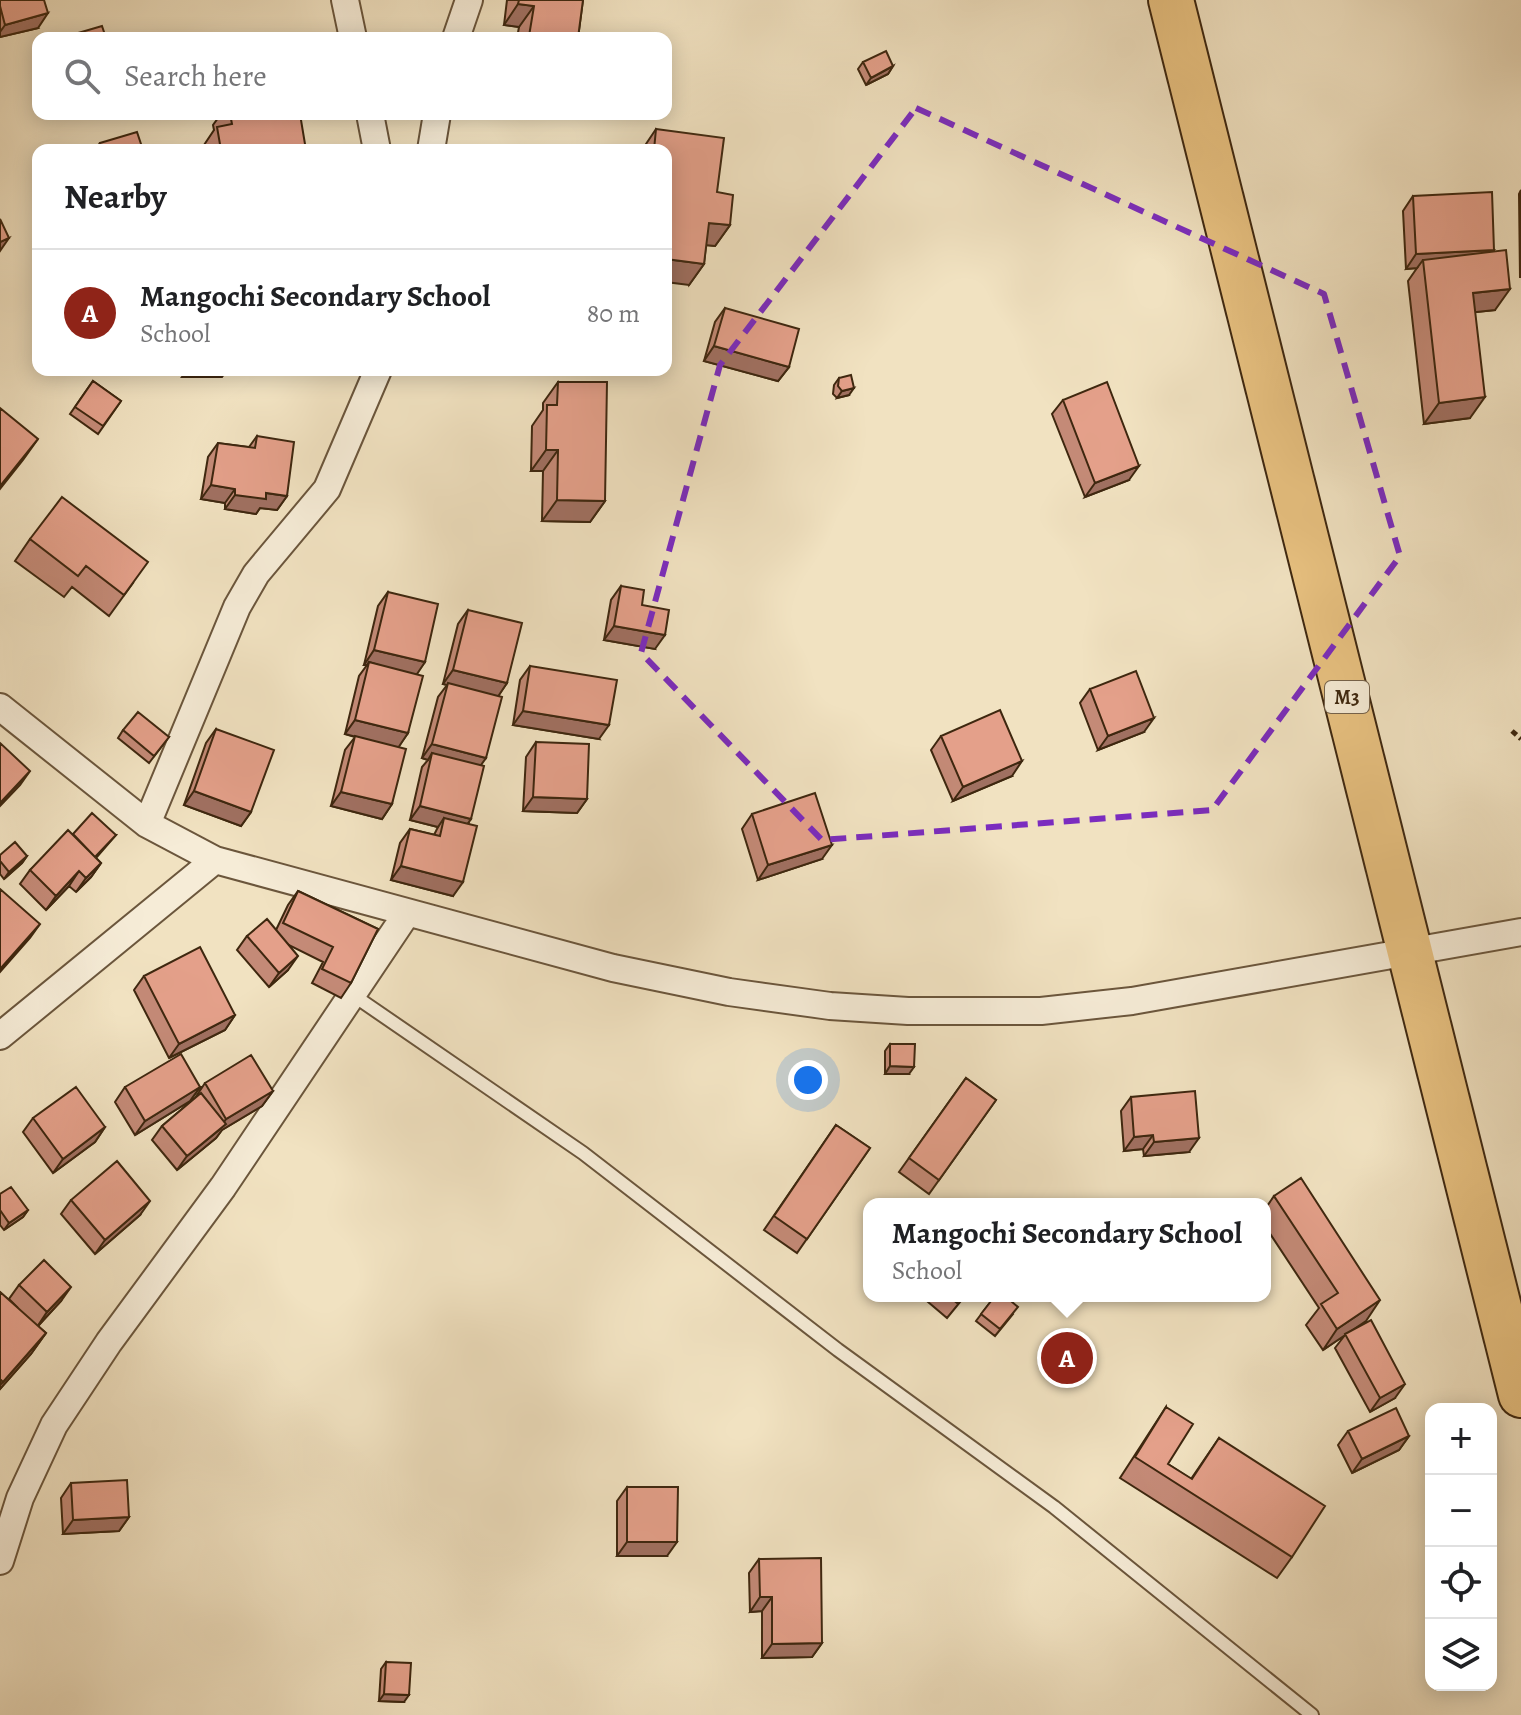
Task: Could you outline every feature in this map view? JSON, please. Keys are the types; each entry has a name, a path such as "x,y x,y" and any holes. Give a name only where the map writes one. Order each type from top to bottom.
{"highway":[{"name":"M3","path":"1171,0 1521,1395"}],"street":[{"path":"345,0 352,32"},
{"path":"458,32 469,0"},
{"path":"371,120 376,144"},
{"path":"432,144 436,120"},
{"path":"147,824 237,607 256,574 327,489 375,376"},
{"path":"0,707 147,824 215,860 675,982 830,1006 949,1013 1041,1011 1132,1001 1521,932"},
{"path":"0,1036 215,860"},
{"path":"0,1561 20,1498 54,1425 407,913"}],"lane":[{"path":"353,995 583,1153 838,1350 1054,1507 1312,1715"}],"path":[{"path":"1512,731 1521,739"}],"highlighted area":[{"path":"916,108 1324,294 1400,556 1212,810 822,840 641,653 720,365"}],"building":[{"path":"0,0 44,0 48,13 5,25"},
{"path":"519,0 583,0 579,32 530,32 534,6 518,4"},
{"path":"102,26 104,32 82,32"},
{"path":"886,51 893,66 871,78 863,62"},
{"path":"231,120 301,120 305,144 220,144 217,127 232,124"},
{"path":"656,129 724,138 717,192 733,195 730,225 709,223 704,264 672,260 672,144 655,144"},
{"path":"137,132 141,144 100,144"},
{"path":"1492,192 1494,250 1416,254 1413,196"},
{"path":"0,219 9,238 0,242"},
{"path":"1506,250 1510,289 1473,293 1485,397 1439,403 1423,260"},
{"path":"725,308 799,329 789,367 714,346"},
{"path":"851,375 854,388 842,391 838,386 839,378"},
{"path":"93,381 121,401 103,426 75,407"},
{"path":"558,382 607,382 605,501 557,500 558,450 546,450 547,405 557,405"},
{"path":"1107,382 1139,466 1095,483 1063,400"},
{"path":"0,408 38,439 0,486"},
{"path":"257,436 294,442 287,496 266,493 266,499 235,495 235,489 211,485 218,443 255,448"},
{"path":"62,497 148,562 124,595 86,566 78,576 30,539"},
{"path":"621,586 644,590 642,605 669,610 665,635 614,626"},
{"path":"388,592 438,604 425,662 374,650"},
{"path":"468,610 522,623 507,683 453,670"},
{"path":"369,662 423,676 408,733 355,720"},
{"path":"530,666 617,680 609,725 523,711"},
{"path":"1136,671 1154,718 1108,736 1090,689"},
{"path":"448,683 502,697 486,758 432,744"},
{"path":"1000,710 1022,761 963,787 941,736"},
{"path":"138,712 169,737 154,756 123,730"},
{"path":"216,729 274,750 251,812 194,791"},
{"path":"355,736 406,749 392,804 341,792"},
{"path":"536,742 589,744 587,799 533,797"},
{"path":"0,743 30,771 0,803"},
{"path":"432,753 484,766 471,819 420,806"},
{"path":"815,793 832,845 768,865 752,814"},
{"path":"92,813 116,835 95,857 73,834"},
{"path":"444,818 477,826 463,882 401,866 410,829 440,836"},
{"path":"68,830 101,863 86,878 79,871 56,896 30,870"},
{"path":"15,842 27,856 9,872 0,861 0,855"},
{"path":"0,889 40,924 0,969"},
{"path":"298,891 378,929 351,983 322,969 333,947 283,923"},
{"path":"267,919 298,956 279,973 247,936"},
{"path":"200,947 235,1015 179,1044 144,976"},
{"path":"890,1044 915,1044 914,1067 890,1066"},
{"path":"181,1054 200,1087 145,1121 125,1087"},
{"path":"251,1055 273,1091 226,1119 205,1083"},
{"path":"966,1078 996,1100 939,1180 909,1158"},
{"path":"76,1087 105,1127 63,1159 33,1118"},
{"path":"1195,1091 1199,1138 1154,1142 1153,1135 1134,1137 1131,1097"},
{"path":"201,1093 226,1124 187,1156 162,1126"},
{"path":"836,1125 870,1148 807,1239 774,1216"},
{"path":"117,1161 150,1201 105,1240 71,1200"},
{"path":"1301,1178 1380,1300 1337,1329 1321,1304 1338,1293 1274,1196"},
{"path":"11,1187 28,1210 9,1223 0,1210 0,1194"},
{"path":"44,1260 71,1287 47,1312 19,1285"},
{"path":"0,1292 46,1333 3,1382 0,1379"},
{"path":"990,1302 1012,1302 1018,1307 1000,1329 981,1314"},
{"path":"1371,1320 1405,1384 1380,1398 1345,1334"},
{"path":"1166,1407 1193,1424 1168,1464 1192,1479 1219,1438 1325,1506 1292,1557 1135,1457"},
{"path":"1396,1408 1409,1436 1362,1459 1348,1431"},
{"path":"127,1480 129,1517 73,1520 71,1483"},
{"path":"627,1487 678,1487 677,1542 627,1542"},
{"path":"821,1558 822,1643 772,1644 772,1597 760,1597 759,1559"},
{"path":"386,1662 411,1663 409,1695 384,1694"}],"place":[{"name":"Mangochi Secondary School","path":"1067,1358"}]}
